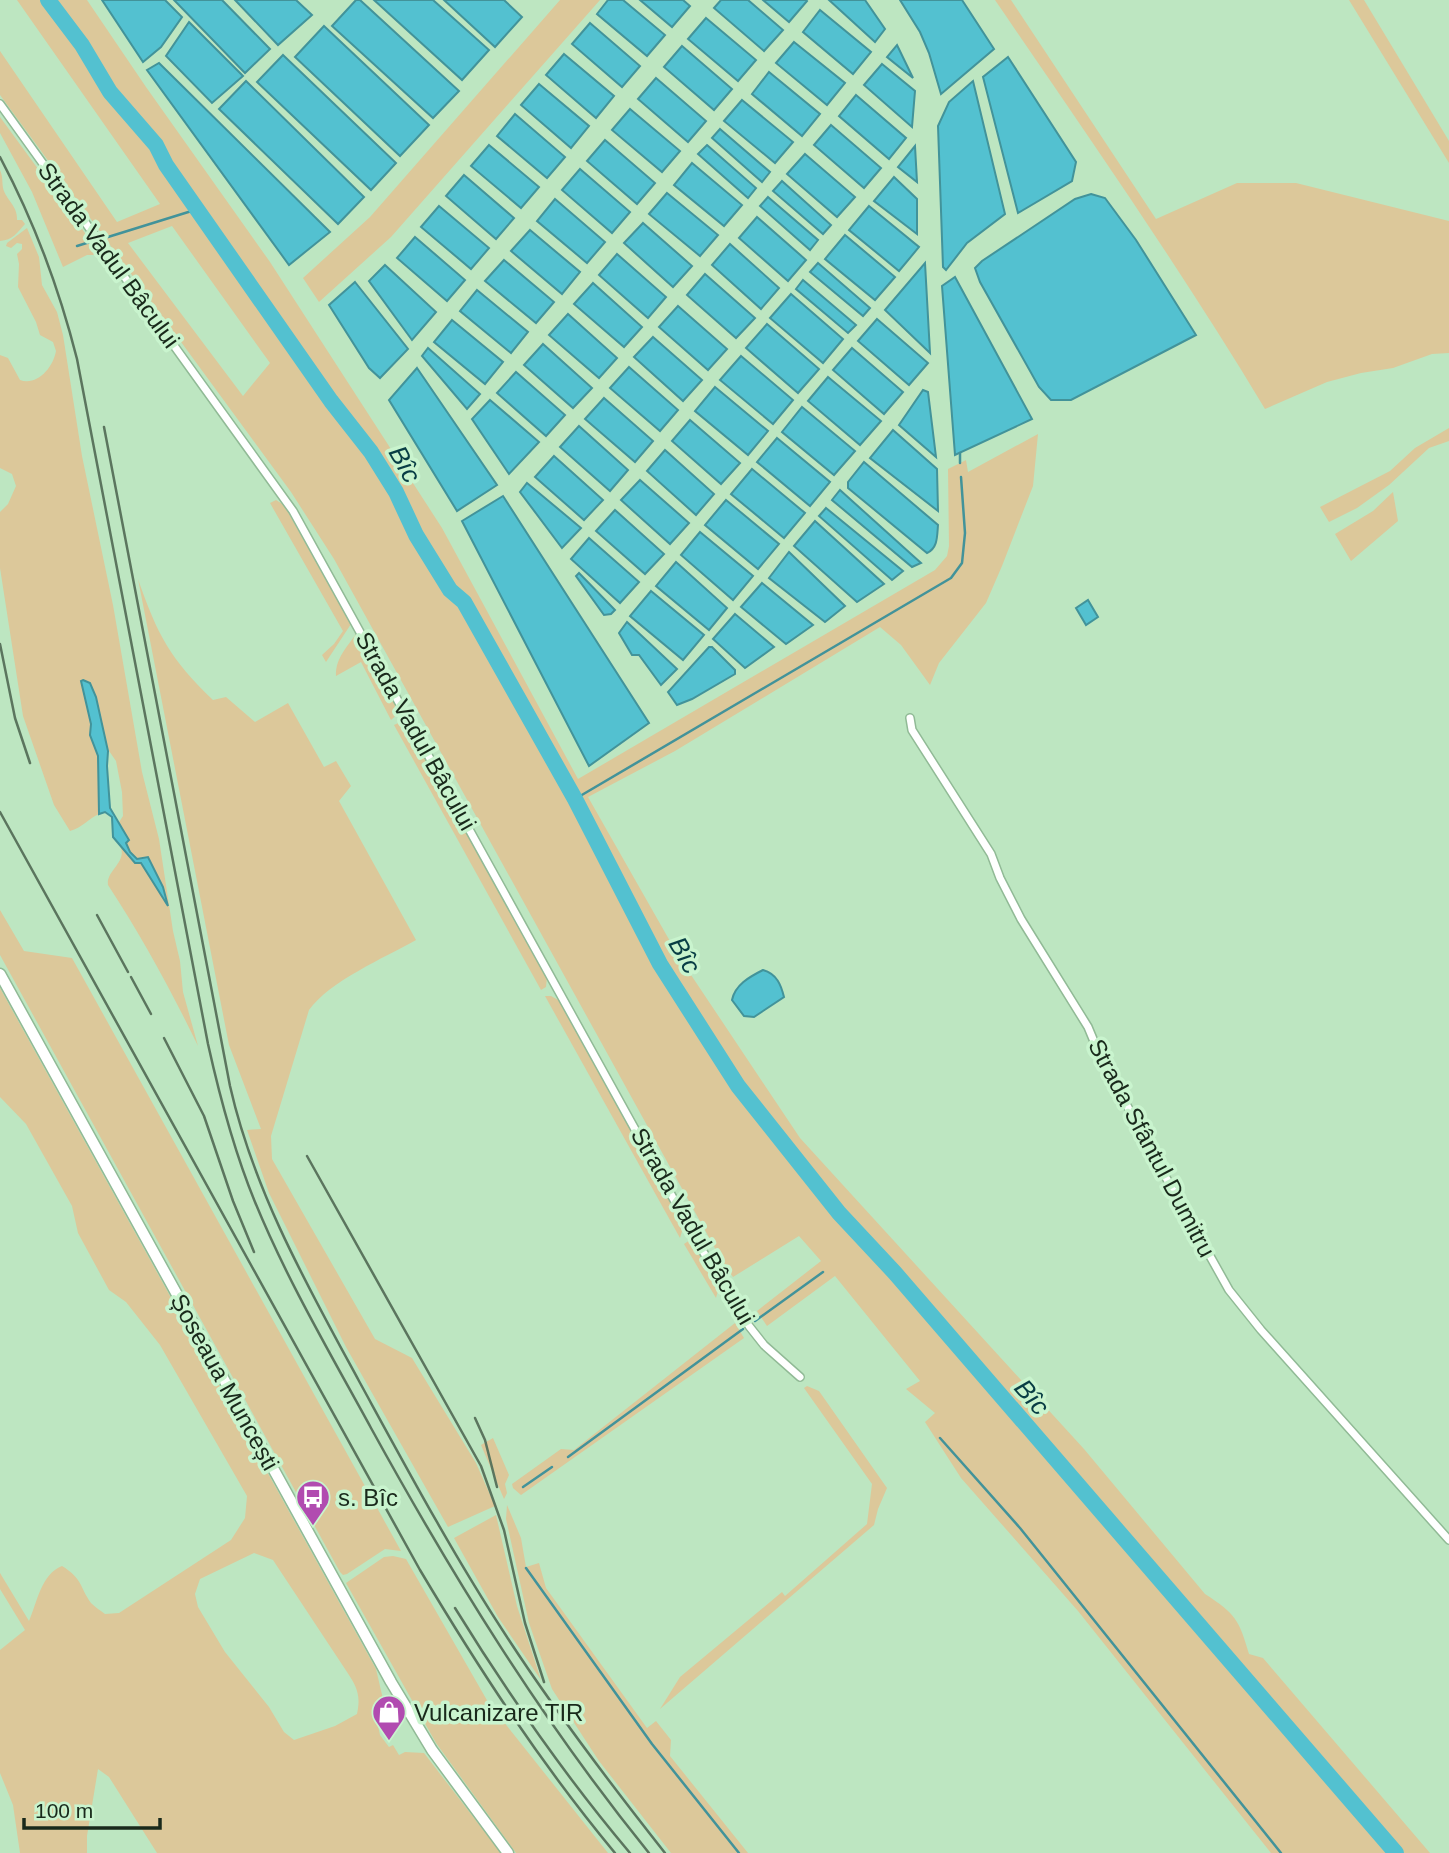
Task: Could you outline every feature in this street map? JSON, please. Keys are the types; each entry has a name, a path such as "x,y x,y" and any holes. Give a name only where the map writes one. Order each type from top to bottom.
{"main road":[{"name":"Șoseaua Muncești","path":"0,974 391,1682 432,1750 508,1853"}],"street":[{"name":"Strada Vadul Bâcului","path":"0,104 293,511 699,1245 749,1326 764,1345 800,1377"},
{"name":"Strada Sfântul Dumitru","path":"910,718 912,730 991,854 1021,919 1088,1027 1150,1149 1229,1290 1261,1330 1449,1540"}],"shaded area":[{"path":"17,0 87,0 270,262 442,528 578,779 935,570 947,556 949,546 948,469 966,460 968,472 1038,434 1033,486 1002,566 986,603 939,663 930,685 901,645 880,627 675,751 588,797 679,957 800,1138 1084,1449 1205,1594 1230,1613 1239,1625 1249,1654 1263,1658 1430,1853 1271,1853 1078,1611 961,1478 925,1422 935,1413 906,1389 920,1381 835,1276 767,1326 757,1311 821,1261 799,1236 733,1277 722,1261 334,559 291,492 0,95 0,51 117,222 160,204","holes":["172,226 270,363 243,396 128,243"]},
{"path":"560,0 600,0 391,237 319,302 303,278 370,217"},
{"path":"995,0 1011,0 1156,219 1237,183 1296,183 1449,221 1449,353 1432,354 1393,368 1327,382 1265,409 1167,254"},
{"path":"1349,0 1364,0 1449,141 1449,163"},
{"path":"0,117 101,255 87,255 63,267 32,192 0,133"},
{"path":"0,170 3,188 16,211 17,220 22,220 25,224 12,238 0,241"},
{"path":"27,228 39,257 42,285 57,312 63,335 82,456 113,605 142,772 159,839 183,992 198,1046 156,964 108,885 110,875 119,863 122,853 112,833 123,816 122,792 116,761 107,748 96,697 88,684 81,681 91,724 90,735 98,756 99,814 70,831 54,805 23,716 0,568 0,512 8,504 16,486 12,474 0,468 0,355 8,358 20,380 26,381 38,378 48,369 56,351 53,342 40,335 18,287 17,254 22,249 22,244 17,243 11,248 6,246"},
{"path":"1449,428 1449,441 1429,448 1389,485 1357,508 1329,522 1320,507 1390,471 1415,448"},
{"path":"1393,492 1398,521 1351,561 1335,534 1373,511"},
{"path":"276,500 284,505 351,624 326,662 322,655 343,631 270,503"},
{"path":"138,579 166,645 186,672 213,700 226,697 255,722 288,703 324,767 336,761 351,786 339,801 416,940 330,989 309,1010 271,1136 272,1159 375,1339 412,1358 476,1463 495,1506 448,1527 346,1347 269,1193 247,1130 261,1129 229,1045"},
{"path":"356,634 400,712 391,720 361,662 336,676 340,659"},
{"path":"405,720 547,977 546,987 541,990 394,725"},
{"path":"0,910 24,951 72,958 401,1551 385,1549 347,1574 340,1572 0,955"},
{"path":"0,988 376,1669 383,1699 377,1721 380,1735 389,1747 393,1745 399,1755 405,1752 424,1753 501,1853 157,1853 109,1777 98,1769 87,1836 87,1853 20,1853 13,1805 0,1773 0,1650 25,1630 0,1589 0,1573 29,1621 44,1582 62,1566 77,1579 94,1606 105,1614 119,1613 231,1540 245,1518 247,1496 160,1345 126,1302 109,1290 78,1233 72,1206 26,1124 0,1097","holes":["254,1553 273,1560 350,1677 358,1696 357,1714 335,1726 294,1740 284,1732 269,1707 225,1652 198,1607 195,1594 200,1579"]},
{"path":"545,996 560,1001 671,1203 683,1228 680,1238"},
{"path":"690,1240 719,1287 716,1298 684,1244"},
{"path":"735,1323 744,1338 521,1495 513,1488 512,1484 561,1449 574,1450"},
{"path":"807,1386 819,1391 887,1488 874,1525 660,1709 680,1677 782,1592 785,1596 867,1524 872,1484 804,1388"},
{"path":"493,1438 509,1475 504,1499 481,1445"},
{"path":"507,1505 521,1538 526,1567 539,1563 546,1588 647,1728 656,1721 671,1740 670,1756 748,1853 671,1853 599,1761 552,1689 529,1623 506,1519"},
{"path":"496,1515 517,1606 541,1680 498,1617 454,1538"},
{"path":"384,1557 406,1559 488,1702 608,1853 516,1853 436,1743 346,1583"}],"water":[{"path":"102,0 165,0 182,17 161,47 143,62"},
{"path":"174,0 222,0 270,49 245,73"},
{"path":"235,0 296,0 312,15 278,45"},
{"path":"356,0 360,0 459,91 433,118 332,26"},
{"path":"374,0 433,0 489,50 462,80"},
{"path":"444,0 504,0 522,17 495,47"},
{"path":"608,0 623,0 665,35 647,56 597,14"},
{"path":"640,0 683,0 690,6 672,27"},
{"path":"721,0 748,0 783,30 764,51 714,8"},
{"path":"763,0 806,0 807,1 789,22"},
{"path":"829,0 865,0 885,29 875,42"},
{"path":"900,0 962,0 994,49 941,94 920,32"},
{"path":"820,10 871,52 853,74 803,32"},
{"path":"706,18 756,60 738,81 688,39"},
{"path":"189,22 243,76 212,103 166,56"},
{"path":"590,23 640,66 622,87 572,44"},
{"path":"324,26 429,125 400,156 295,57"},
{"path":"794,42 845,83 827,105 776,63"},
{"path":"897,45 913,78 887,57"},
{"path":"682,46 732,89 714,110 664,67"},
{"path":"564,54 614,96 596,118 546,75"},
{"path":"283,55 396,163 371,190 257,82"},
{"path":"1008,57 1076,162 1072,181 1018,213 983,77"},
{"path":"159,63 330,232 289,265 147,70"},
{"path":"882,64 915,91 912,127 864,85"},
{"path":"769,72 820,114 802,136 752,94"},
{"path":"656,78 706,121 688,142 638,99"},
{"path":"246,81 364,197 338,224 219,109"},
{"path":"973,81 1005,214 967,243 946,270 943,267 938,126 949,102"},
{"path":"539,84 589,126 571,148 521,105"},
{"path":"856,95 906,138 889,159 839,116"},
{"path":"742,100 793,142 775,163 724,121"},
{"path":"630,109 680,151 662,172 612,130"},
{"path":"515,114 565,157 547,178 497,136"},
{"path":"831,125 881,168 864,188 814,145"},
{"path":"720,129 770,172 762,182 712,138"},
{"path":"605,140 655,183 637,204 587,161"},
{"path":"489,145 539,187 521,208 471,166"},
{"path":"707,145 756,188 748,198 698,154"},
{"path":"915,146 917,182 898,167"},
{"path":"805,154 855,197 837,217 787,174"},
{"path":"692,163 742,205 724,226 674,185"},
{"path":"580,169 630,212 612,233 562,190"},
{"path":"464,175 514,218 496,239 446,196"},
{"path":"894,177 917,199 917,234 874,201"},
{"path":"782,181 831,225 823,234 773,191"},
{"path":"667,193 718,235 700,256 649,214"},
{"path":"1091,194 1105,198 1136,240 1196,335 1071,400 1051,400 1039,387 980,282 975,268 1075,199"},
{"path":"768,197 818,240 810,250 760,206"},
{"path":"555,199 605,242 587,263 537,221"},
{"path":"439,206 489,248 471,269 421,227"},
{"path":"869,206 919,247 899,271 849,230"},
{"path":"757,217 806,260 788,281 739,238"},
{"path":"643,223 692,266 673,287 624,243"},
{"path":"530,230 580,272 562,294 511,251"},
{"path":"845,235 895,277 875,300 825,259"},
{"path":"415,237 465,280 447,301 397,258"},
{"path":"730,244 779,288 761,309 712,265"},
{"path":"617,254 666,297 648,318 599,275"},
{"path":"504,260 554,302 536,323 485,281"},
{"path":"818,263 870,308 863,316 810,272"},
{"path":"925,263 930,353 885,310"},
{"path":"385,265 436,312 412,340 369,281"},
{"path":"705,274 755,318 736,338 687,295"},
{"path":"955,277 1032,419 955,455 942,286"},
{"path":"803,280 856,325 848,333 796,289"},
{"path":"355,282 408,349 380,378 369,368 329,305"},
{"path":"593,283 642,327 624,347 574,304"},
{"path":"477,290 528,332 511,353 460,311"},
{"path":"791,294 843,339 823,363 770,318"},
{"path":"678,306 727,349 708,370 659,327"},
{"path":"568,314 617,358 599,378 549,335"},
{"path":"877,319 928,363 909,385 858,341"},
{"path":"452,320 503,362 485,384 434,342"},
{"path":"767,324 819,369 798,393 746,348"},
{"path":"653,337 702,380 683,401 634,357"},
{"path":"543,344 592,388 573,408 524,365"},
{"path":"428,348 480,394 467,409 422,356"},
{"path":"852,348 903,392 884,414 833,370"},
{"path":"741,356 793,400 773,424 720,380"},
{"path":"629,367 678,410 660,431 610,388"},
{"path":"417,368 497,485 457,511 389,400"},
{"path":"516,372 565,415 546,436 497,393"},
{"path":"828,377 881,421 860,445 808,401"},
{"path":"715,387 768,431 748,455 695,411"},
{"path":"923,390 928,392 936,457 899,425"},
{"path":"604,398 653,441 635,462 585,419"},
{"path":"490,400 539,442 509,474 472,419"},
{"path":"802,407 855,451 834,475 782,432"},
{"path":"690,420 740,463 721,484 672,441"},
{"path":"579,426 628,470 610,491 560,447"},
{"path":"893,430 937,469 938,511 870,458"},
{"path":"777,438 830,482 810,506 757,462"},
{"path":"665,450 714,494 696,515 647,471"},
{"path":"554,456 603,500 584,520 535,477"},
{"path":"864,462 938,525 936,541 931,551 927,553 848,488 848,482"},
{"path":"752,469 805,513 784,538 731,494"},
{"path":"640,480 689,523 670,544 621,500"},
{"path":"527,483 581,528 562,548 520,492"},
{"path":"840,490 921,563 912,567 832,500"},
{"path":"503,496 649,723 589,766 462,521"},
{"path":"726,500 779,544 758,569 705,525"},
{"path":"826,508 903,571 892,580 819,516"},
{"path":"615,510 664,554 645,574 596,531"},
{"path":"815,521 884,584 857,602 794,546"},
{"path":"700,532 753,576 733,600 681,555"},
{"path":"589,538 639,582 620,603 571,559"},
{"path":"789,552 845,606 825,622 769,578"},
{"path":"676,562 727,608 709,630 656,586"},
{"path":"579,573 615,610 611,614 604,615 576,576"},
{"path":"762,583 813,625 786,644 741,607"},
{"path":"651,591 704,635 683,660 630,616"},
{"path":"1088,600 1098,617 1086,625 1076,608"},
{"path":"735,614 774,647 745,668 713,639"},
{"path":"627,622 677,669 661,685 639,655 632,655 619,633"},
{"path":"709,647 735,670 735,674 677,705 668,692"},
{"path":"81,681 90,683 96,697 108,751 110,808 129,840 126,843 130,852 137,859 148,857 163,887 168,906 141,863 135,863 113,837 112,817 105,812 99,814 98,756 90,735 91,724"},
{"path":"763,970 778,980 784,997 754,1017 744,1016 732,1000 736,990 743,982"}],"waterway":[{"name":"Bîc","path":"48,0 82,45 110,92 156,145 166,165 331,401 371,452 396,492 416,535 450,590 464,602 575,799 660,964 738,1086 839,1213 895,1273 1396,1853"},
{"path":"108,237 198,209"},
{"path":"77,246 93,241"},
{"path":"960,453 960,463"},
{"path":"575,799 951,578 962,563 965,533 961,477"},
{"path":"755,1321 823,1272"},
{"path":"568,1457 743,1329"},
{"path":"940,1438 1020,1528 1281,1853"},
{"path":"523,1487 552,1467"},
{"path":"526,1568 652,1744 739,1853"}],"railway":[{"path":"0,157 44,255 77,359 208,1044 228,1124 247,1183 267,1231 310,1316 434,1539 536,1700 649,1853"},
{"path":"104,427 230,1086 253,1164 284,1238 321,1310 466,1572 543,1690 665,1853"},
{"path":"0,644 15,718 30,763"},
{"path":"0,812 420,1570 512,1715 615,1853"},
{"path":"97,915 128,972"},
{"path":"131,977 151,1014"},
{"path":"164,1038 204,1116 233,1201 254,1252"},
{"path":"307,1156 481,1466 504,1530 525,1623 544,1682"},
{"path":"475,1418 485,1440 497,1487"},
{"path":"455,1608 538,1734 630,1853"}],"place":[{"name":"s. Bîc","path":"313,1527"},
{"name":"Vulcanizare TIR","path":"389,1742"}]}
